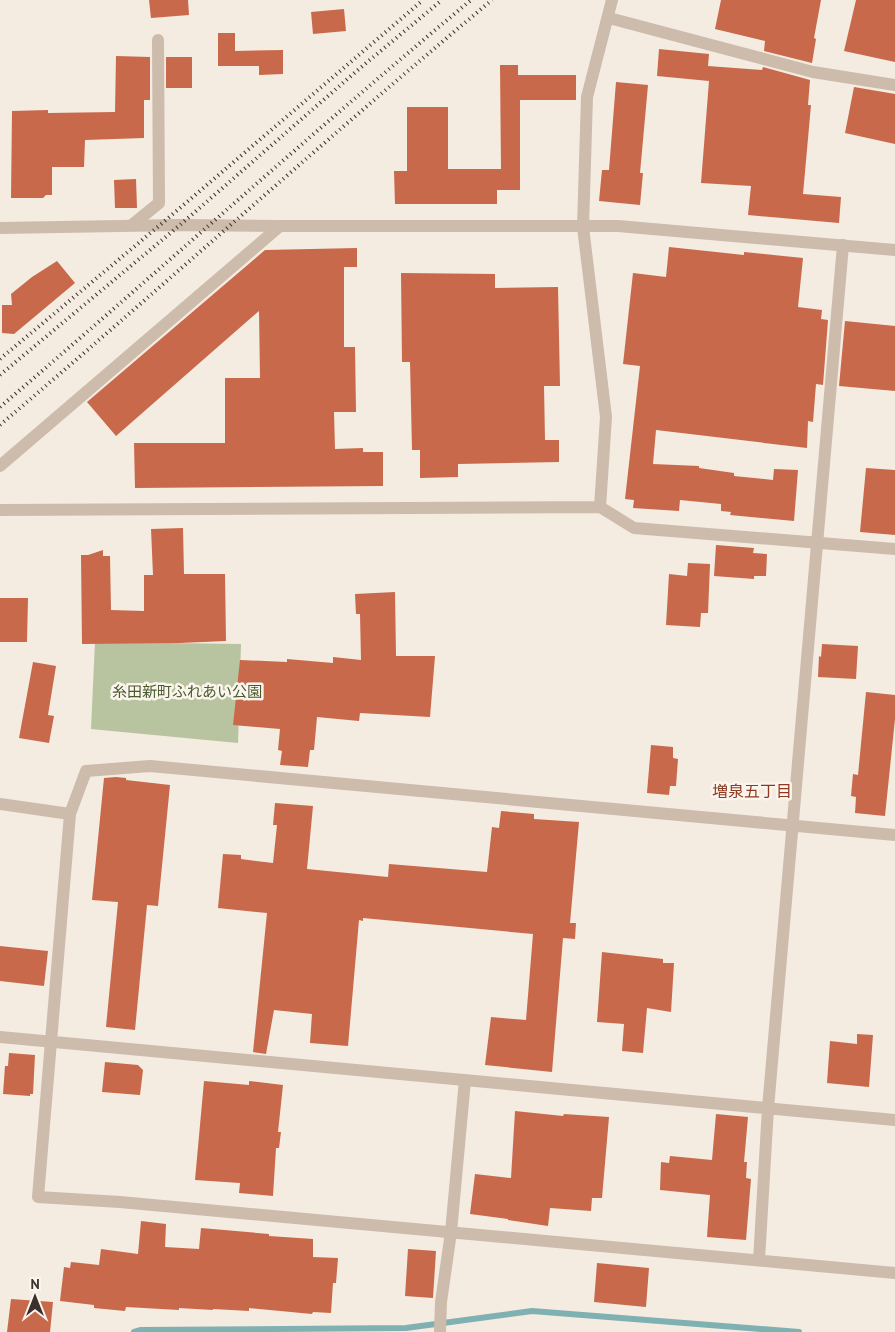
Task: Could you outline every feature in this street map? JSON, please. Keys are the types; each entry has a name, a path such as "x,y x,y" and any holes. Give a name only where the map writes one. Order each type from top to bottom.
{"street":[{"path":"600,507 606,417 583,227 587,97 609,18 612,0"},
{"path":"609,18 813,72 895,85"},
{"path":"132,225 159,203 158,40"},
{"path":"0,228 132,225 618,226 895,250"},
{"path":"0,466 280,226"},
{"path":"759,1260 768,1108 843,244"},
{"path":"0,510 600,507 634,528 895,549"},
{"path":"895,835 150,766 86,770 70,814 38,1197 120,1202 895,1273"},
{"path":"0,804 70,814"},
{"path":"0,1037 895,1120"},
{"path":"440,1329 441,1302 451,1232 466,1080"}],"green space":[{"name":"糸田新町ふれあい公園","path":"95,642 241,644 238,743 91,729"}],"building":[{"path":"149,0 188,0 189,15 151,18"},
{"path":"721,0 821,0 814,38 816,39 812,63 764,51 765,41 715,29"},
{"path":"856,0 895,0 895,62 844,51"},
{"path":"344,9 346,31 313,34 311,12"},
{"path":"218,33 235,33 235,51 283,50 283,74 259,75 259,66 218,66"},
{"path":"659,49 709,54 708,66 762,70 763,67 810,80 808,105 811,105 803,194 841,197 839,223 748,215 751,186 701,183 709,81 657,76"},
{"path":"116,56 150,57 150,100 144,100 144,138 85,140 84,167 52,167 52,195 46,195 43,198 11,198 12,111 48,110 48,113 115,112"},
{"path":"166,57 192,57 192,88 166,88"},
{"path":"500,65 518,65 518,75 576,75 576,100 520,100 520,190 497,190 497,204 395,204 394,171 407,171 407,107 448,107 448,169 501,169"},
{"path":"616,82 648,85 640,173 643,173 640,205 599,201 602,170 609,170"},
{"path":"854,87 895,94 895,144 845,133"},
{"path":"136,179 137,208 115,208 114,180"},
{"path":"669,247 744,255 744,252 803,258 798,307 822,310 821,319 828,320 823,385 816,384 813,422 808,421 807,448 656,430 653,464 699,466 699,468 734,473 734,476 773,480 774,469 798,470 794,521 730,515 731,512 721,511 721,504 680,500 679,511 633,508 634,500 625,499 640,366 623,364 633,273 666,277"},
{"path":"357,248 357,267 344,267 344,347 355,347 356,412 334,412 335,449 363,448 363,452 383,452 383,486 135,488 134,443 225,443 225,378 260,378 259,311 116,436 87,402 265,250"},
{"path":"57,261 75,283 14,334 2,333 2,305 12,305 11,294 32,277"},
{"path":"401,273 495,274 495,288 558,287 560,386 544,386 545,440 559,440 559,462 458,464 458,477 420,478 420,450 412,450 410,362 402,362"},
{"path":"845,321 895,326 895,391 839,386"},
{"path":"866,468 895,470 895,535 860,532"},
{"path":"183,528 184,574 225,574 226,641 82,644 81,555 88,555 103,550 103,556 110,556 111,610 144,611 144,575 153,575 151,529"},
{"path":"716,545 754,548 753,553 767,554 766,576 754,576 754,579 714,576"},
{"path":"688,563 710,564 708,613 701,613 700,627 666,625 669,574 687,576"},
{"path":"395,592 396,656 435,656 430,717 360,713 359,721 317,717 314,750 310,750 308,767 280,765 282,751 278,750 280,729 233,725 240,660 287,662 287,659 333,663 333,657 361,660 360,614 356,614 355,594"},
{"path":"0,598 28,598 27,642 0,642"},
{"path":"822,644 858,646 856,679 818,677 819,656 821,657"},
{"path":"33,662 56,666 48,715 54,716 49,743 19,738"},
{"path":"866,692 895,695 895,719 885,816 855,813 856,797 851,796 853,774 858,775"},
{"path":"651,745 673,747 673,758 678,759 676,786 670,786 669,795 647,793"},
{"path":"104,778 126,778 126,780 170,785 158,906 147,905 135,1030 106,1027 118,902 92,900"},
{"path":"275,803 313,806 307,869 388,877 389,864 487,872 492,827 499,828 501,811 534,814 534,819 579,822 570,923 576,923 575,939 563,938 552,1072 485,1065 491,1017 526,1020 533,934 363,918 363,921 359,920 348,1046 310,1043 312,1014 274,1010 266,1054 253,1052 267,913 218,908 223,854 241,855 241,859 273,863 277,825 273,825"},
{"path":"0,946 48,951 44,986 0,981"},
{"path":"602,952 663,959 663,963 674,963 671,1012 647,1008 643,1053 622,1051 624,1024 597,1022"},
{"path":"857,1034 873,1035 869,1087 827,1083 830,1041 857,1044"},
{"path":"9,1053 35,1055 33,1094 30,1094 30,1096 3,1094 5,1066 8,1066"},
{"path":"105,1062 138,1065 143,1070 140,1095 102,1092"},
{"path":"204,1081 249,1085 249,1081 283,1085 278,1132 281,1132 279,1148 276,1148 273,1196 239,1193 240,1183 195,1180"},
{"path":"515,1111 563,1116 564,1114 609,1117 602,1198 592,1198 591,1211 550,1208 548,1226 470,1214 475,1174 511,1178"},
{"path":"716,1114 748,1117 744,1162 747,1162 746,1178 751,1179 746,1240 707,1237 710,1195 660,1190 661,1162 669,1163 670,1156 712,1160"},
{"path":"141,1221 166,1224 165,1247 199,1249 201,1228 313,1239 313,1257 338,1258 336,1283 333,1283 331,1313 313,1312 312,1314 249,1308 249,1311 126,1307 125,1311 94,1308 94,1305 60,1301 64,1267 70,1268 71,1262 99,1265 101,1249 138,1254"},
{"path":"408,1249 436,1251 433,1298 405,1296"},
{"path":"597,1263 649,1268 646,1307 594,1302"},
{"path":"11,1299 53,1302 50,1332 7,1332"}],"waterway":[{"path":"134,1332 141,1330 406,1328 532,1311 799,1332"}],"railway":[{"path":"0,359 423,0"},
{"path":"0,375 180,225 359,69 442,0"},
{"path":"0,407 471,0"},
{"path":"0,425 368,105 492,0"}],"district":[{"name":"増泉五丁目","path":"752,791"}]}
